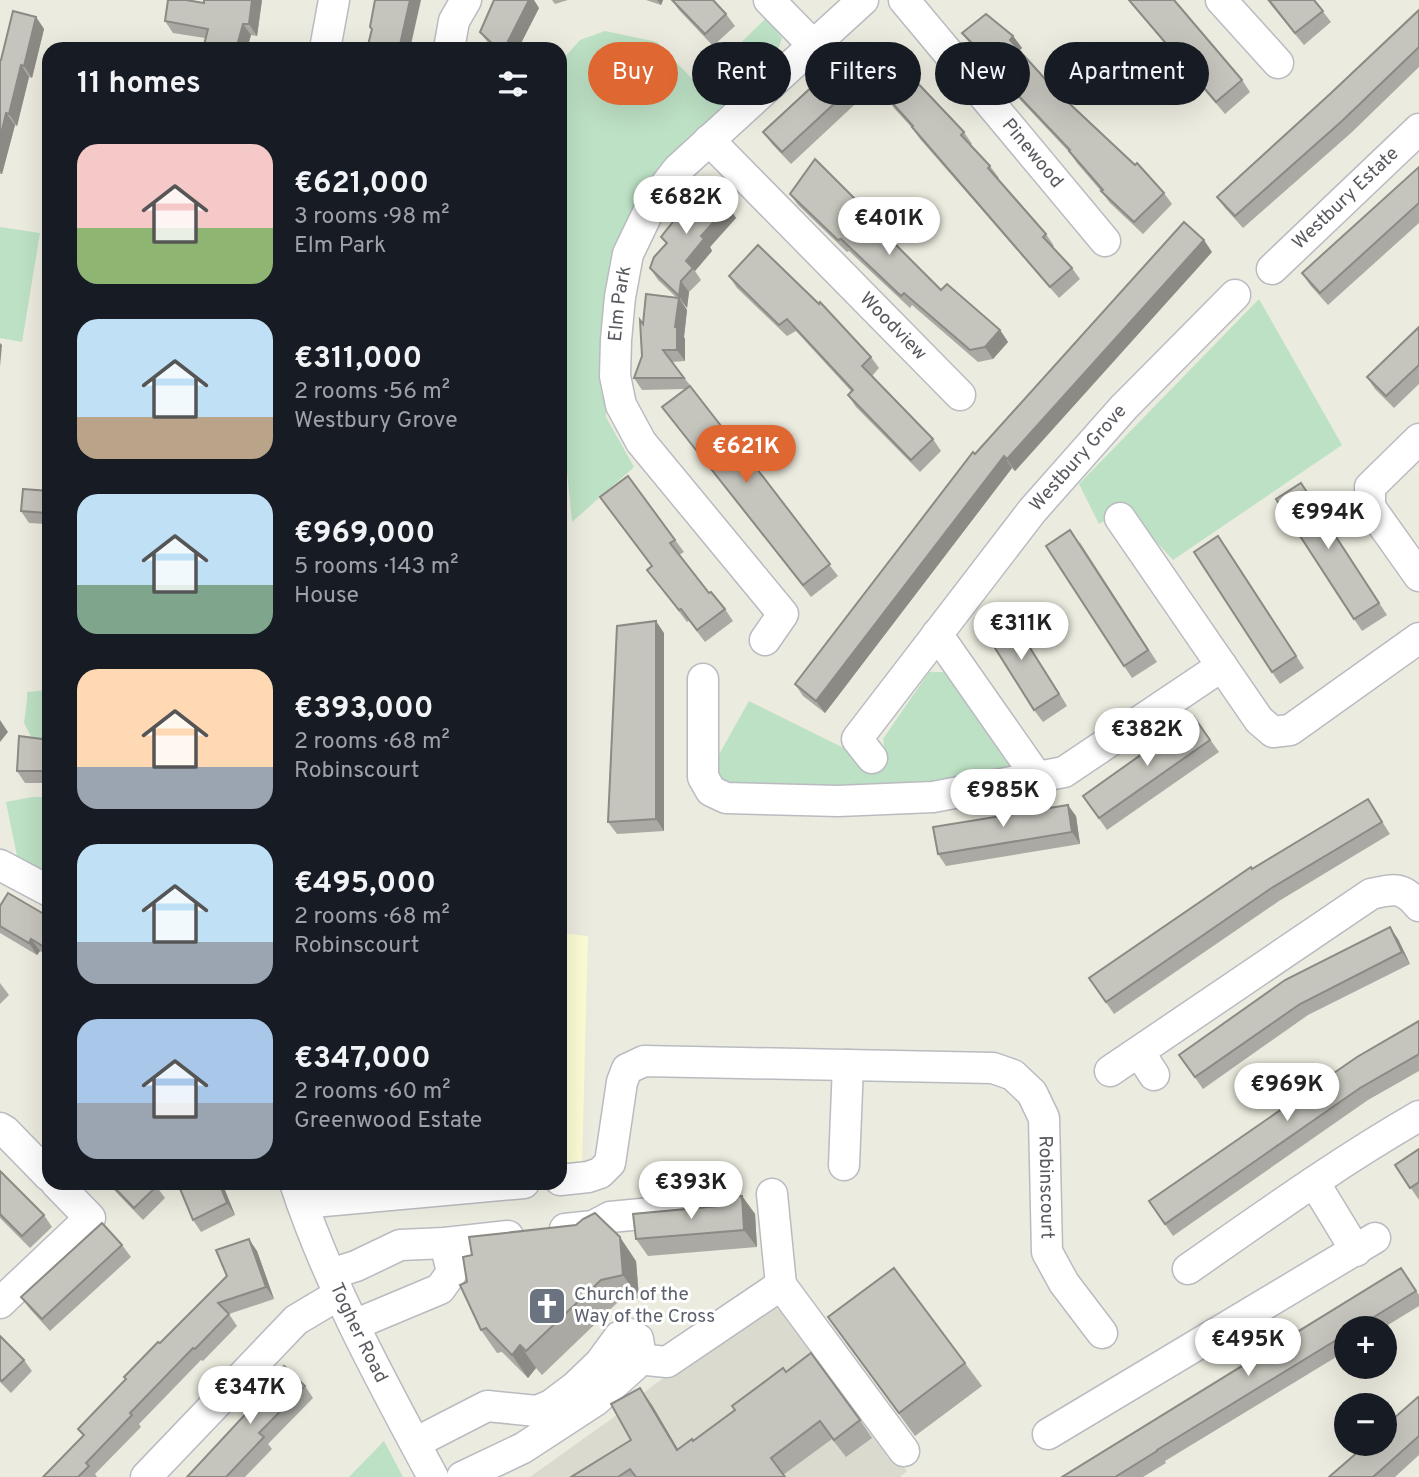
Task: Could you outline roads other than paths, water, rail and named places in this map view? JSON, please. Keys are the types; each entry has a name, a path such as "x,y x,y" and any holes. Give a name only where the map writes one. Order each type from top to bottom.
{"street":[{"path":"326,42 334,0"},
{"path":"450,42 454,21 466,0"},
{"path":"769,0 810,42"},
{"name":"Elm Park","path":"816,42 863,0"},
{"name":"Pinewood","path":"904,0 1105,242"},
{"path":"1221,0 1278,63"},
{"name":"Elm Park","path":"765,640 783,614 641,442 621,405 615,376 620,297 628,254 654,200 678,169 805,52"},
{"name":"Westbury Estate","path":"1272,269 1419,129"},
{"name":"Woodview","path":"709,140 960,395"},
{"name":"Westbury Grove","path":"872,758 857,739 1032,511 1124,407 1235,295"},
{"path":"1416,451 1370,487 1370,507 1419,576"},
{"path":"1120,518 1259,720 1273,732 1290,730 1419,638"},
{"path":"937,634 1037,777"},
{"path":"703,679 703,776 711,791 726,798 838,801 933,797 1064,772 1222,666"},
{"path":"2,871 42,888"},
{"path":"1110,1071 1146,1063 1371,894 1394,889 1410,895 1419,906"},
{"name":"Robinscourt","path":"567,1179 600,1173 610,1163 622,1082 627,1069 644,1062 993,1068 1013,1075 1032,1093 1044,1118 1047,1252 1063,1283 1102,1333"},
{"path":"844,1165 848,1065"},
{"path":"1188,1269 1314,1181 1419,1116"},
{"path":"0,1129 42,1169"},
{"path":"1048,1434 1366,1245 1314,1181"},
{"path":"0,1303 90,1218 63,1190"},
{"path":"299,1193 366,1190"},
{"name":"Togher Road","path":"299,1193 354,1325 433,1477"},
{"path":"772,1194 781,1285 904,1451"},
{"path":"146,1477 296,1321 356,1266 400,1245 445,1244 593,1226 610,1217 703,1208"},
{"path":"354,1325 440,1289 452,1272 445,1244"},
{"path":"637,1359 667,1362 781,1285"},
{"path":"415,1443 487,1406 537,1411 551,1405 600,1363 619,1337 630,1334 638,1339 640,1351 635,1365 595,1401 523,1448 462,1477"}],"place":[{"name":"Church of the Way of the Cross","path":"547,1306"}]}
